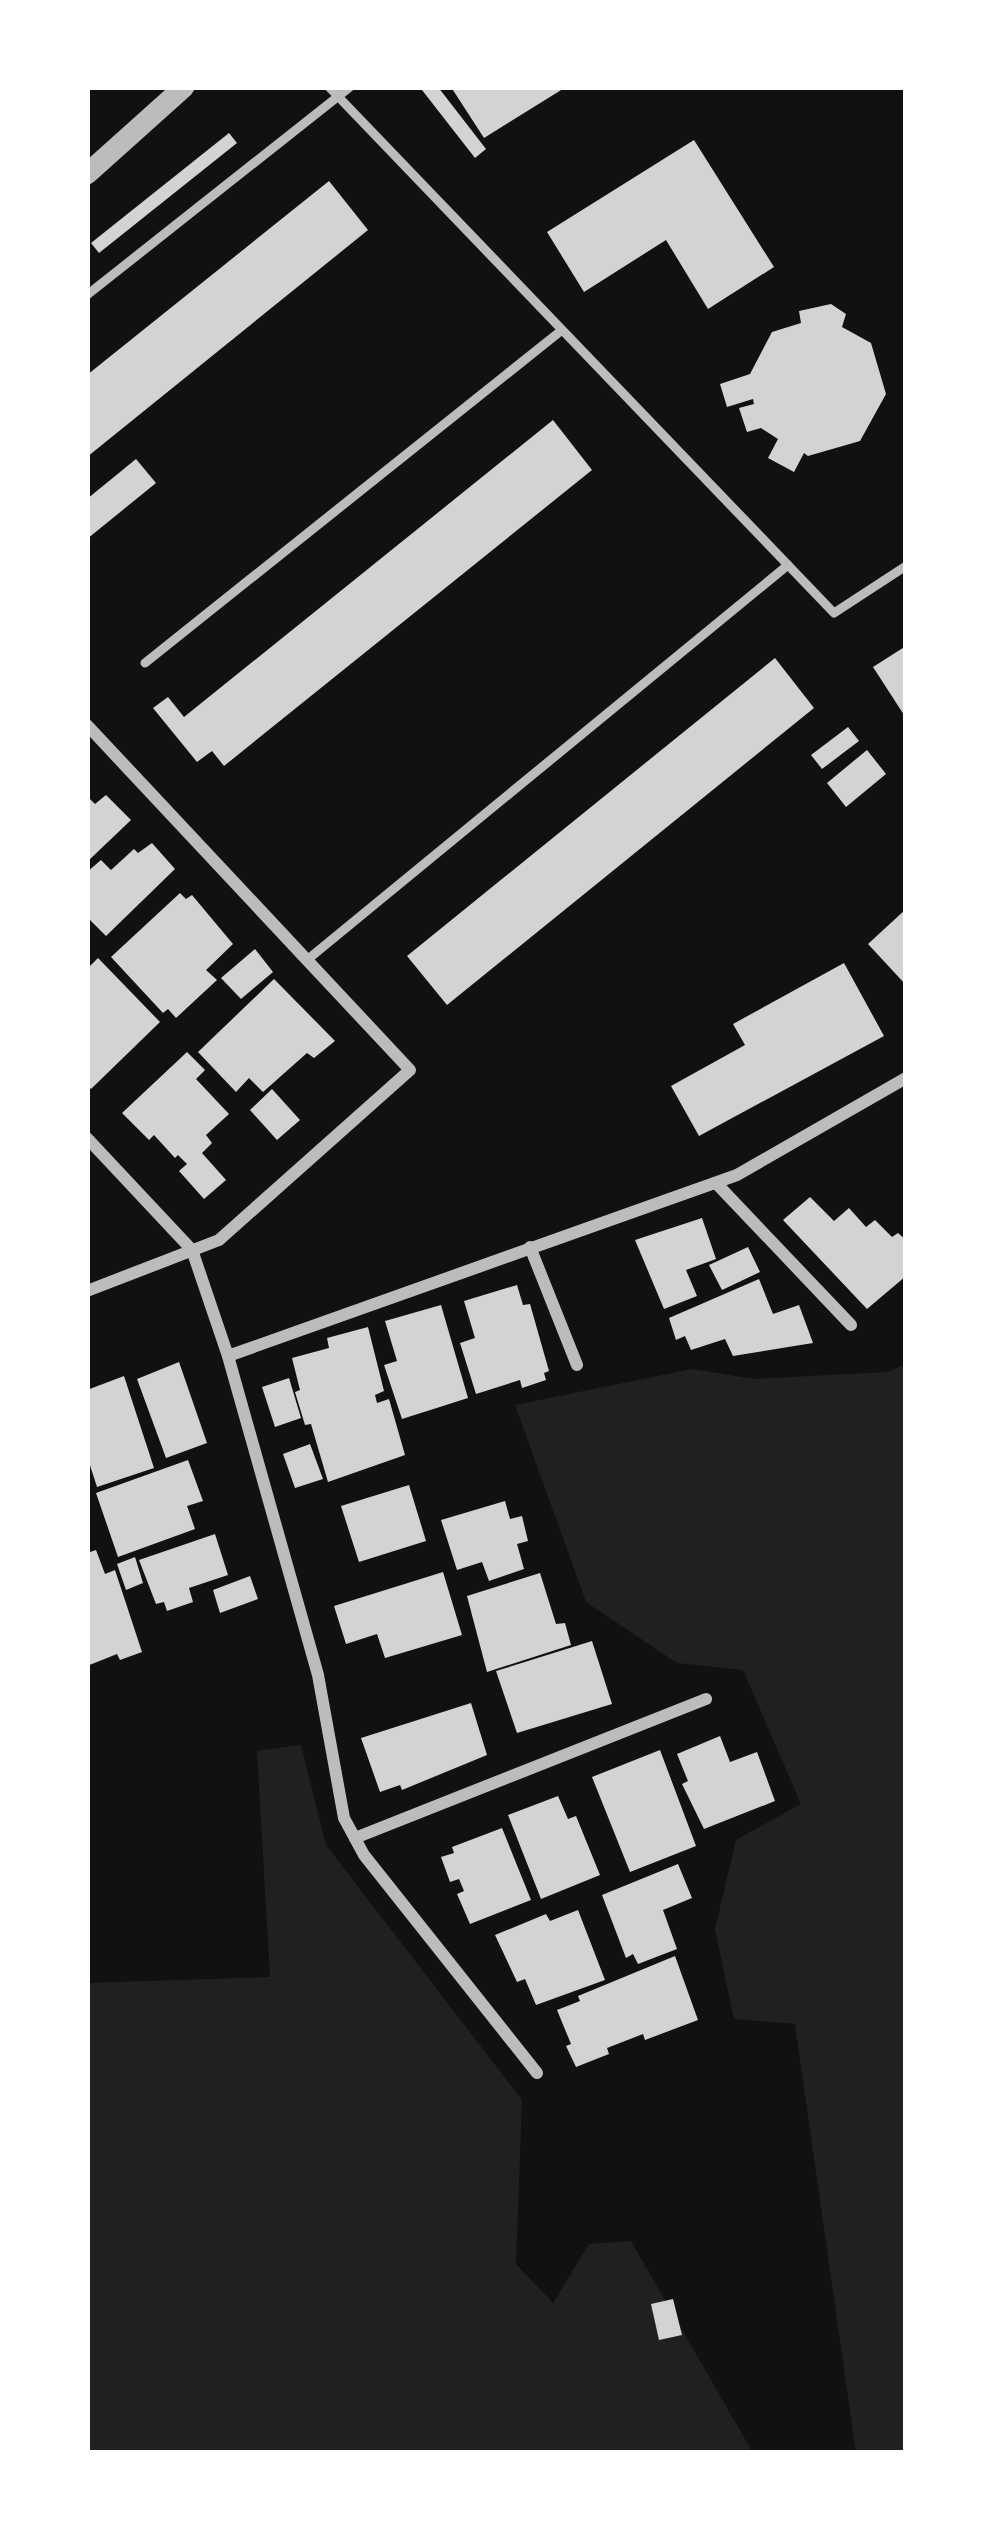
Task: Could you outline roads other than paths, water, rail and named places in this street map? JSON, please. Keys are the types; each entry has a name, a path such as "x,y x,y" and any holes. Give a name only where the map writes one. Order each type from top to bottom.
{"street":[{"path":"87,174 184,87"},
{"path":"87,725 410,1070 219,1240 87,1291"},
{"path":"228,1356 737,1175 906,1078"},
{"path":"87,1138 192,1250 228,1356 318,1675 344,1818 537,2073"},
{"path":"716,1183 851,1325"},
{"path":"530,1247 577,1365"},
{"path":"355,1838 706,1699"}],"lane":[{"path":"329,87 834,613 906,566"},
{"path":"87,295 350,87"},
{"path":"146,663 562,330"},
{"path":"307,960 788,565"}]}
